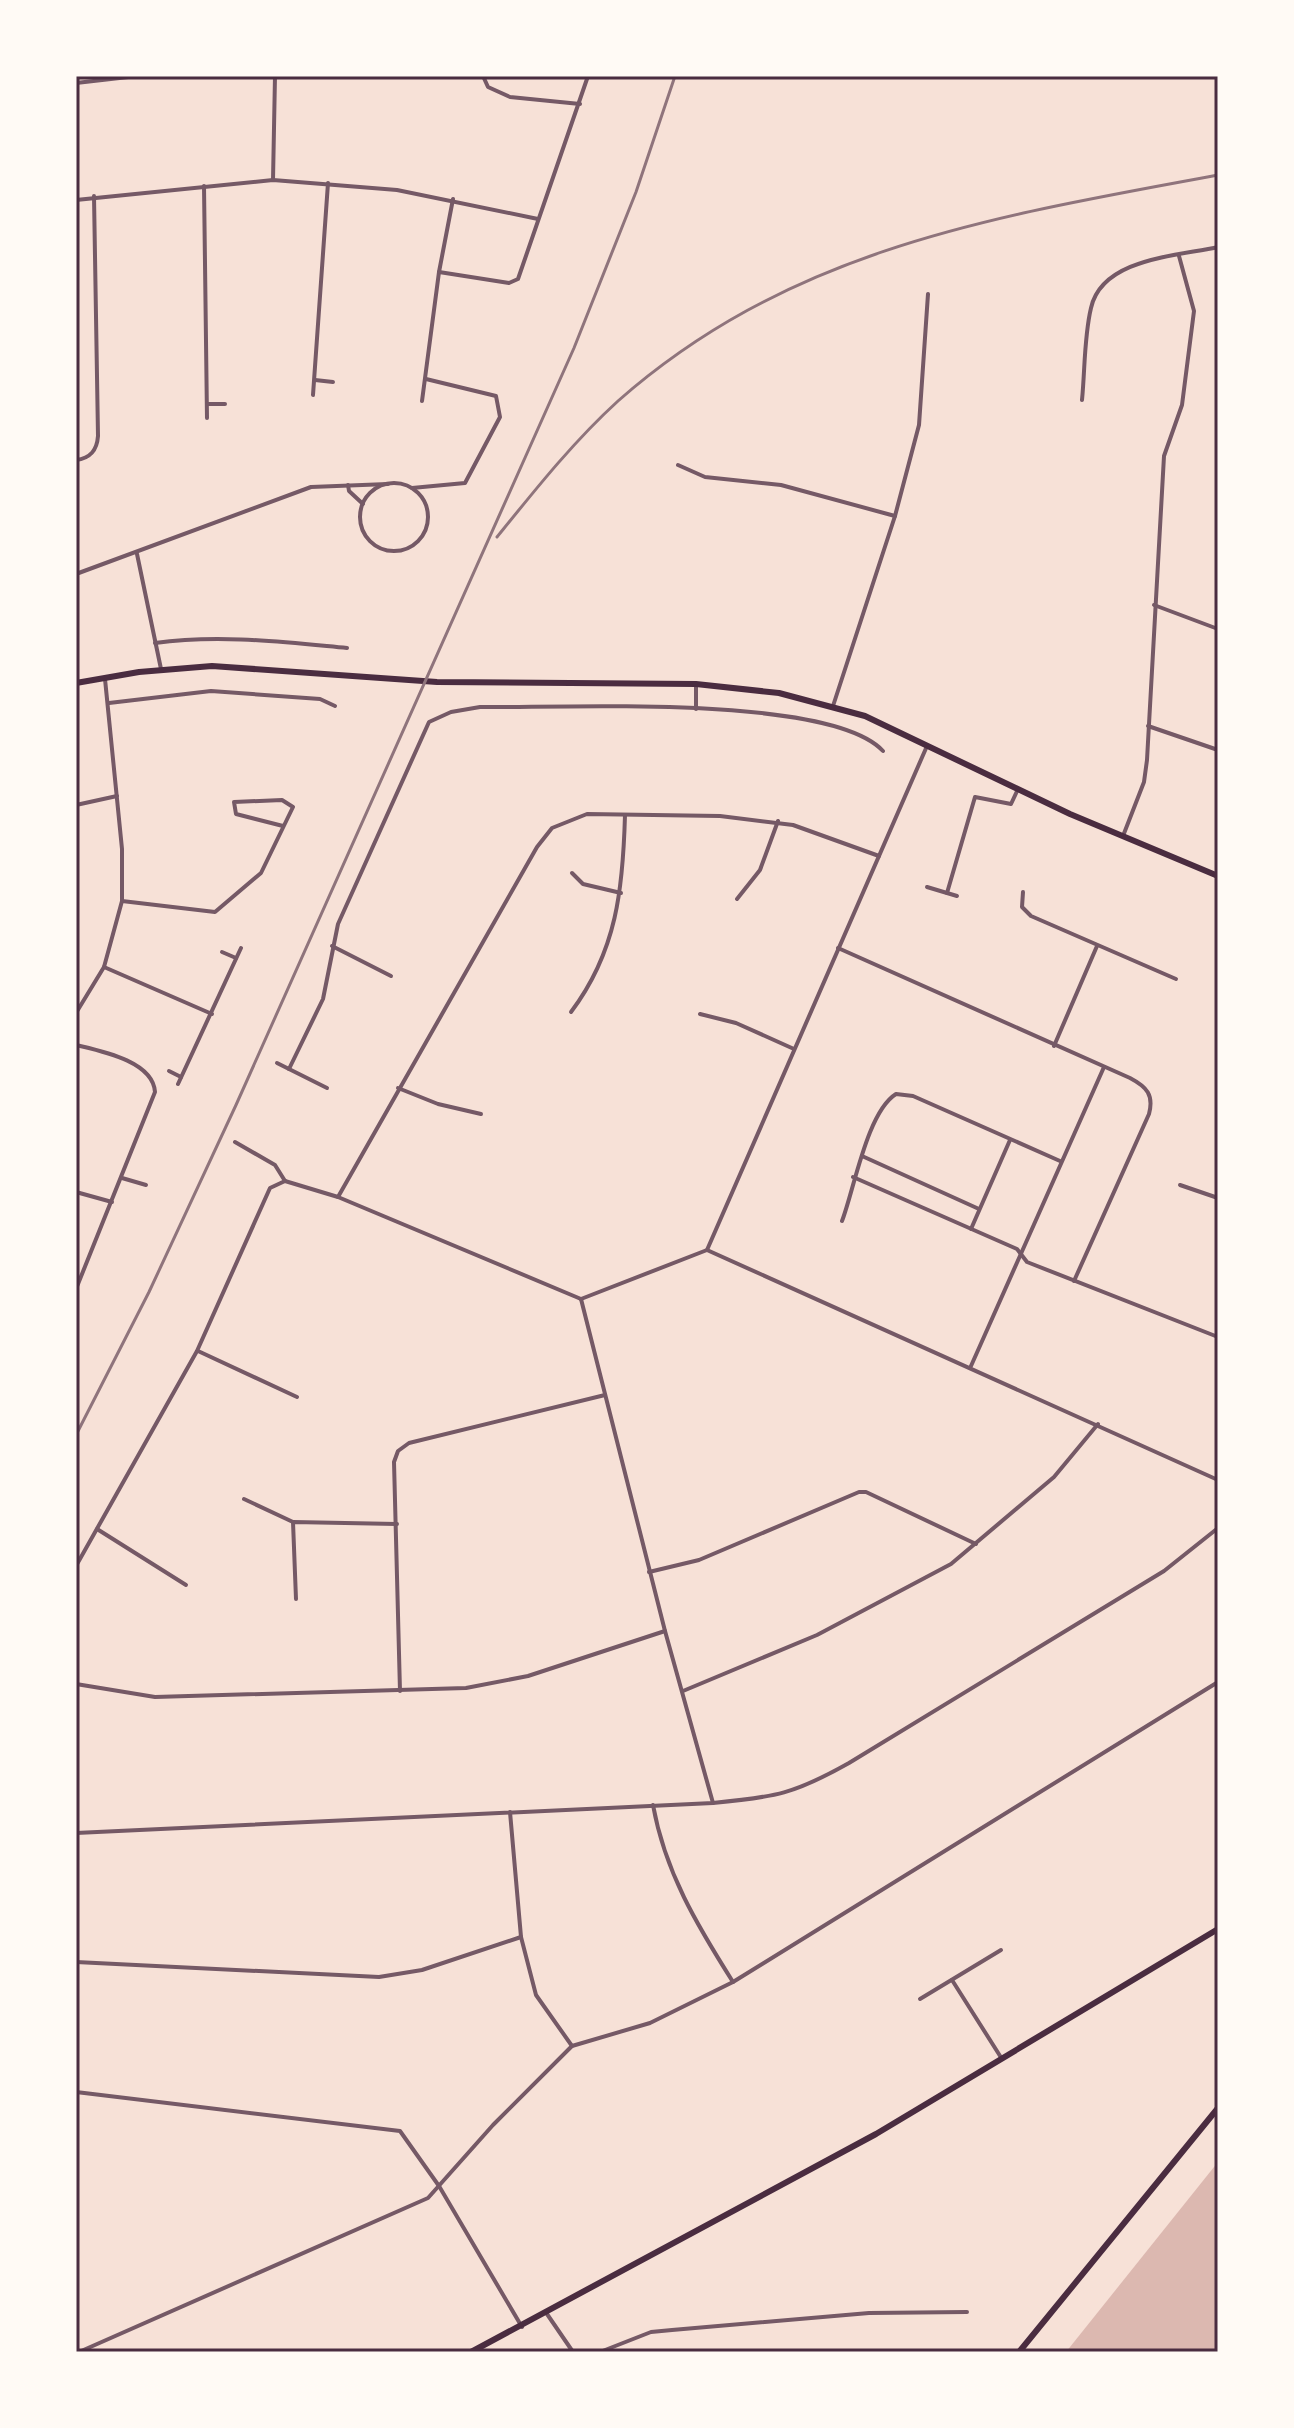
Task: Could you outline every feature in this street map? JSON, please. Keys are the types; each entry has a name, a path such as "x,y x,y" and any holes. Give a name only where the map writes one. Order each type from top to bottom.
{"main road":[{"path":"76,683 161,669 246,667 437,682 696,684 767,691 833,706 929,743 1018,789 1218,876"},
{"path":"471,2352 792,2181 1002,2060 1218,1929"},
{"path":"1019,2352 1218,2108"}],"street":[{"path":"76,83 137,76"},
{"path":"273,180 275,76"},
{"path":"357,76 365,76"},
{"path":"383,76 423,77"},
{"path":"483,76 488,87 510,97 580,104"},
{"path":"439,272 509,283 518,279 588,76"},
{"path":"76,200 273,180 328,183 453,199 538,219"},
{"path":"313,395 328,183"},
{"path":"204,186 207,418"},
{"path":"76,460 90,456 97,446 98,436 94,196"},
{"path":"422,401 439,272 453,199"},
{"path":"1082,400 1091,306 1097,293 1129,266 1218,247"},
{"path":"1123,836 1144,782 1164,456 1182,405 1194,311 1179,256"},
{"path":"833,706 895,516 919,425 928,294"},
{"path":"76,574 137,554 311,487 388,484 412,488 465,483 493,432 501,407 496,396 426,379"},
{"path":"314,380 333,382"},
{"path":"208,404 225,404"},
{"path":"678,465 705,477 781,485 895,516"},
{"path":"388,484 369,494 363,504 361,525 365,536 382,549 404,550 422,537 428,516 425,504 412,488"},
{"path":"348,485 363,504"},
{"path":"137,554 161,669"},
{"path":"1154,605 1218,629"},
{"path":"155,643 194,639 252,640 347,648"},
{"path":"76,1013 104,967 122,901 118,796 105,678"},
{"path":"696,684 696,709"},
{"path":"109,703 142,696 211,691 320,699 335,706"},
{"path":"289,1069 323,999 338,924 429,722 451,712 480,707 775,713 817,721 869,738 883,751"},
{"path":"1147,726 1218,750"},
{"path":"707,1250 929,743"},
{"path":"947,893 975,797 1011,804 1018,789"},
{"path":"76,805 118,796"},
{"path":"122,901 215,912 261,873 293,807 291,803 265,799 234,802 236,814 283,826"},
{"path":"338,1197 537,847 552,828 587,814 720,816 778,821 879,856"},
{"path":"571,1012 587,988 615,924 621,893 625,815"},
{"path":"737,899 760,870 778,821"},
{"path":"572,873 583,884 621,893"},
{"path":"927,887 957,896"},
{"path":"1023,892 1022,907 1031,916 1176,979"},
{"path":"332,946 391,976"},
{"path":"1054,1046 1097,946"},
{"path":"178,1084 241,948"},
{"path":"838,948 1141,1084 1148,1091 1152,1104 1074,1281"},
{"path":"222,952 236,958"},
{"path":"104,967 212,1014"},
{"path":"700,1014 736,1023 794,1049"},
{"path":"76,1045 145,1070 155,1084 152,1101 76,1289"},
{"path":"277,1063 327,1088"},
{"path":"971,1366 1104,1067"},
{"path":"169,1071 182,1077"},
{"path":"398,1088 438,1104 481,1114"},
{"path":"842,1221 851,1199 853,1177 884,1106 896,1094 913,1096 1060,1161"},
{"path":"971,1229 1010,1140"},
{"path":"235,1142 267,1158 285,1181 338,1197 581,1299 707,1250 971,1366 1218,1480"},
{"path":"862,1156 979,1209"},
{"path":"853,1177 1017,1249 1027,1262 1218,1337"},
{"path":"121,1178 146,1185"},
{"path":"76,1566 197,1351 270,1188 285,1181"},
{"path":"1180,1185 1218,1198"},
{"path":"76,1192 112,1202"},
{"path":"581,1299 649,1572 713,1803"},
{"path":"197,1351 297,1397"},
{"path":"400,1691 394,1462 403,1446 605,1395"},
{"path":"683,1691 817,1635 951,1564 1054,1477 1098,1424"},
{"path":"649,1572 699,1560 866,1492 976,1544"},
{"path":"244,1499 293,1522 398,1524"},
{"path":"293,1522 296,1599"},
{"path":"76,1833 713,1803 766,1798 805,1788 1164,1571 1218,1528"},
{"path":"97,1529 186,1585"},
{"path":"76,1684 155,1697 400,1691 501,1683 593,1658 665,1631"},
{"path":"76,2346 80,2352 428,2198 572,2046 650,2023 693,2005 1218,1682"},
{"path":"653,1805 660,1845 671,1875 733,1982"},
{"path":"510,1812 521,1937 536,1995 572,2046"},
{"path":"76,1962 379,1977 422,1970 521,1937"},
{"path":"920,1999 1001,1950"},
{"path":"952,1980 1002,2060"},
{"path":"76,2092 400,2131 439,2186 522,2327"},
{"path":"600,2352 651,2332 869,2313 967,2312"},
{"path":"547,2314 573,2352"}],"shaded area":[{"path":"1218,2162 1218,2352 1066,2352"}],"railway":[{"path":"76,1435 149,1292 236,1105 574,348 636,192 675,76"},
{"path":"497,537 570,450 618,401 685,349 755,306 827,273 901,246 978,224 1218,175"}]}
